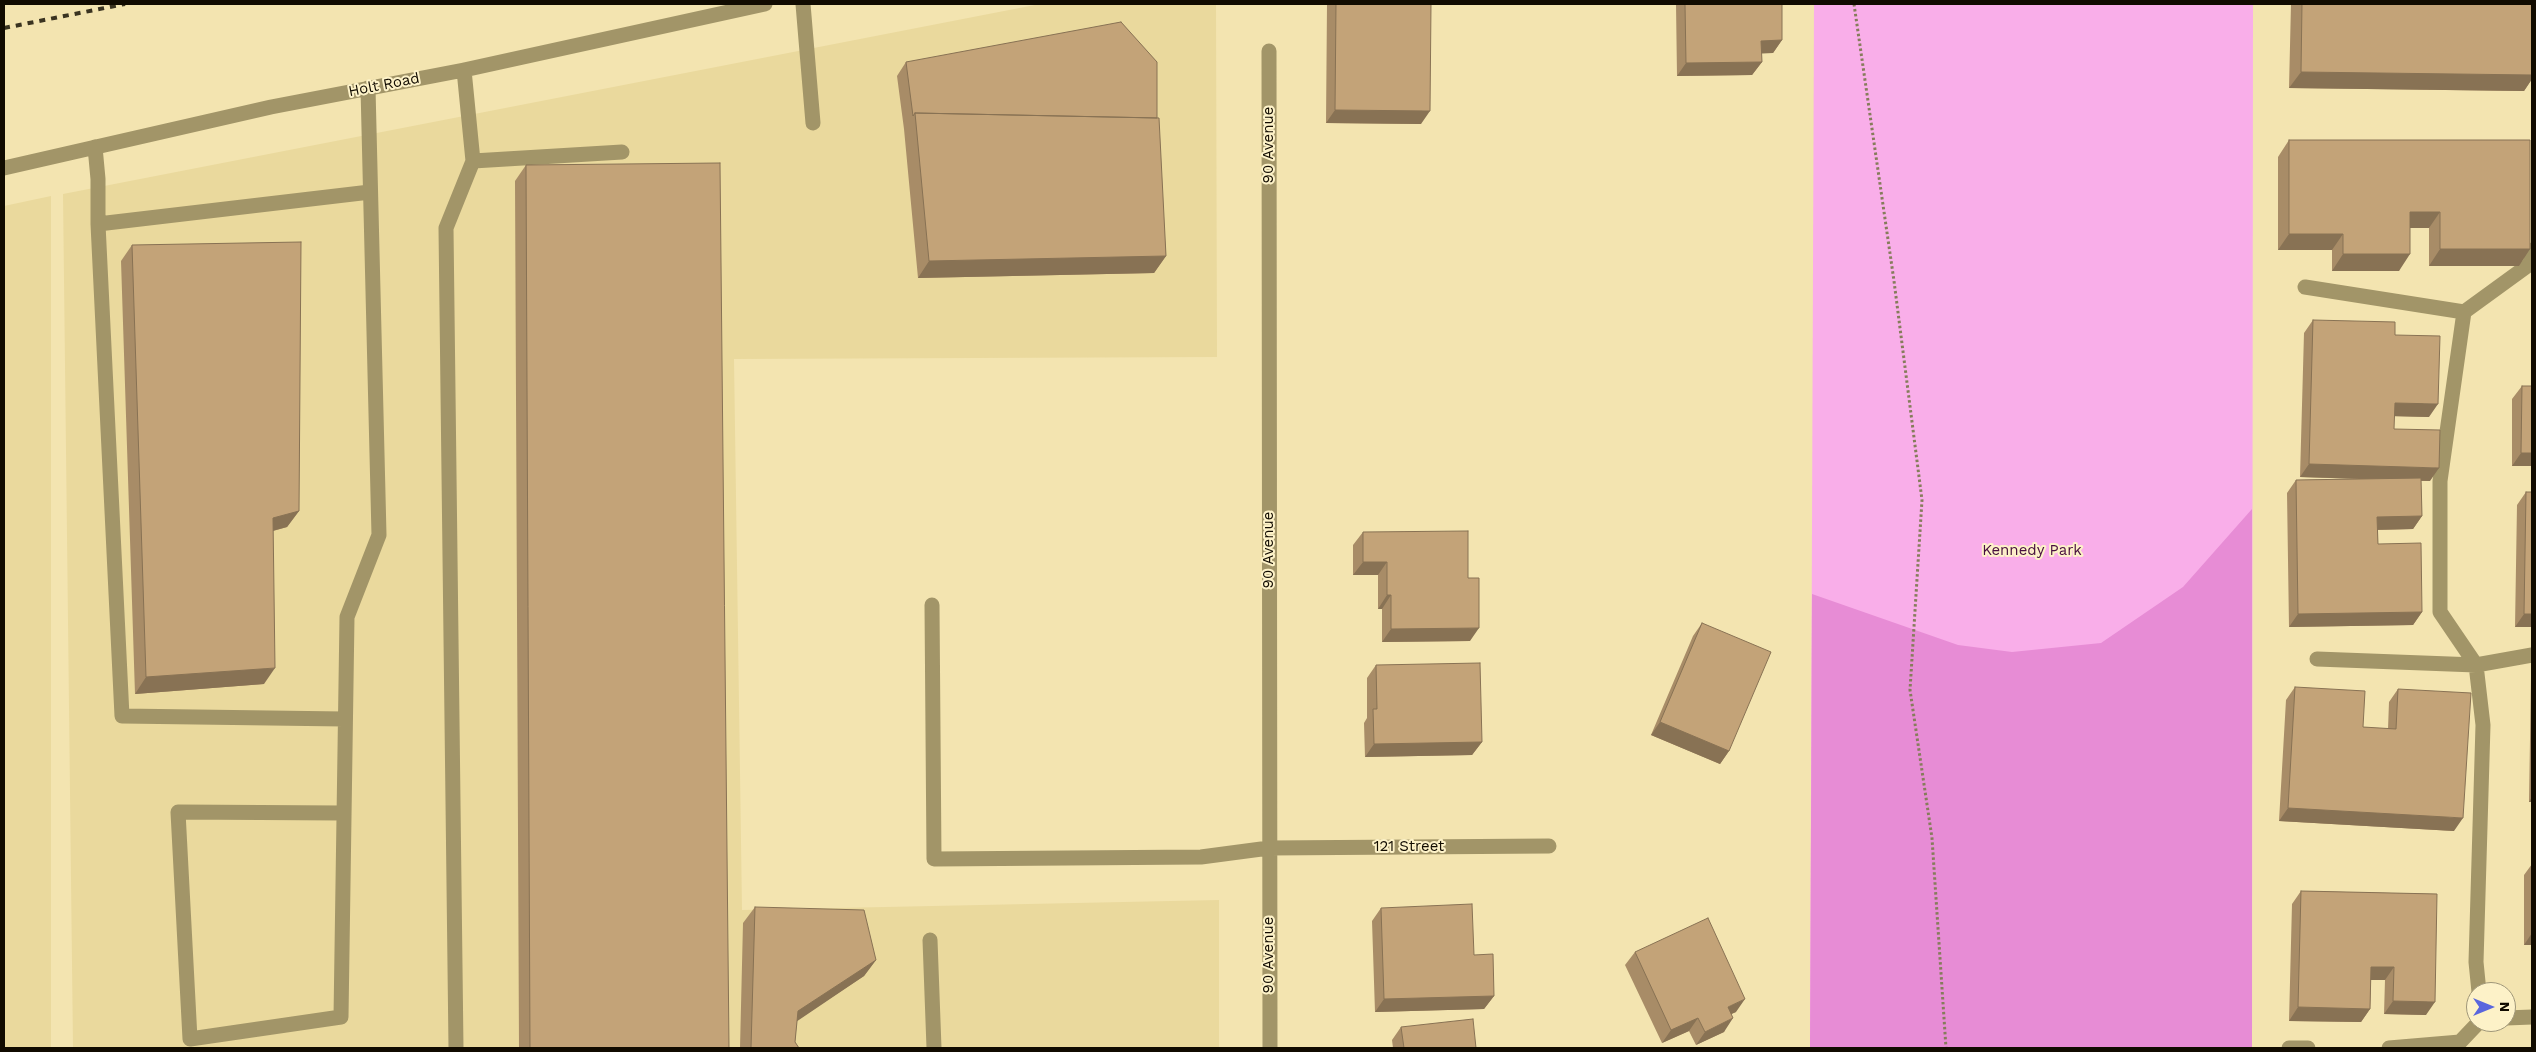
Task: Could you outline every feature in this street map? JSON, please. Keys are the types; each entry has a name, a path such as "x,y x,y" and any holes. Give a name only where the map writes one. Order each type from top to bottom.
{"street":[{"name":"Holt Road","path":"4,168 271,107 464,70 765,4"},
{"path":"803,4 813,123"},
{"name":"90 Avenue","path":"1268,52 1268,848 1270,1048"},
{"path":"456,1048 446,228 473,161 464,70"},
{"path":"342,813 178,812 190,1039 341,1017 342,813 347,617 379,535 368,88"},
{"path":"95,147 122,716 344,720"},
{"path":"473,161 622,152"},
{"path":"98,224 370,192"},
{"path":"2305,287 2464,312 2530,264 2532,250"},
{"path":"2464,312 2440,480 2440,612 2476,665 2483,725 2476,962 2478,982"},
{"name":"121 Street","path":"932,605 934,859 1201,857 1268,848 1549,846"},
{"path":"2317,659 2476,665 2532,655"},
{"path":"930,940 934,1048"},
{"path":"2516,1018 2532,1017"},
{"path":"2389,1048 2460,1042 2470,1032"},
{"path":"2289,1048 2308,1048"}],"path":[{"path":"1854,4 1894,281 1922,500 1910,690 1932,838 1946,1048"}],"shaded area":[{"path":"1040,4 1216,4 1217,357 734,359 742,910 1219,900 1219,1048 73,1048 63,194"},
{"path":"51,196 51,1048 4,1048 4,206"},
{"path":"2252,509 2252,1048 1810,1048 1812,594 1958,645 2012,652 2101,643 2183,587"}],"green space":[{"name":"Kennedy Park","path":"1814,4 2253,4 2252,1048 1810,1048"}],"building":[{"path":"1336,4 1431,4 1430,111 1335,110"},
{"path":"1685,4 1782,4 1782,40 1761,41 1762,62 1686,63"},
{"path":"2302,4 2532,4 2532,75 2301,72"},
{"path":"1121,22 1157,62 1157,118 915,113 913,116 906,62"},
{"path":"915,113 1159,118 1166,256 929,261"},
{"path":"2289,140 2530,140 2530,249 2440,249 2440,212 2410,212 2410,254 2343,254 2343,234 2289,234"},
{"path":"720,163 729,1048 530,1048 526,165"},
{"path":"301,242 299,511 273,518 275,668 146,677 132,245"},
{"path":"2313,320 2395,322 2395,335 2440,336 2438,404 2395,403 2394,429 2440,430 2439,468 2309,464"},
{"path":"2522,386 2532,386 2532,453 2521,453"},
{"path":"2421,478 2422,516 2377,517 2378,544 2421,543 2422,612 2298,614 2296,480"},
{"path":"2526,492 2532,492 2532,614 2524,614"},
{"path":"1468,531 1468,578 1479,578 1479,628 1391,629 1391,595 1387,595 1387,562 1363,562 1363,532"},
{"path":"1702,623 1771,652 1729,751 1660,722"},
{"path":"1480,663 1482,742 1374,744 1373,709 1377,709 1376,665"},
{"path":"2295,687 2365,691 2363,727 2396,729 2398,689 2471,693 2463,818 2288,808"},
{"path":"2301,891 2437,894 2435,1002 2393,1001 2394,967 2371,967 2370,1009 2298,1007"},
{"path":"1472,904 1474,955 1493,954 1494,996 1384,999 1381,908"},
{"path":"755,907 864,910 876,960 798,1011 795,1042 799,1048 751,1048"},
{"path":"1708,918 1745,999 1728,1007 1733,1018 1705,1032 1698,1018 1671,1030 1635,952"},
{"path":"1473,1019 1476,1048 1404,1048 1401,1027"}],"railway":[{"path":"4,28 125,4"}]}
